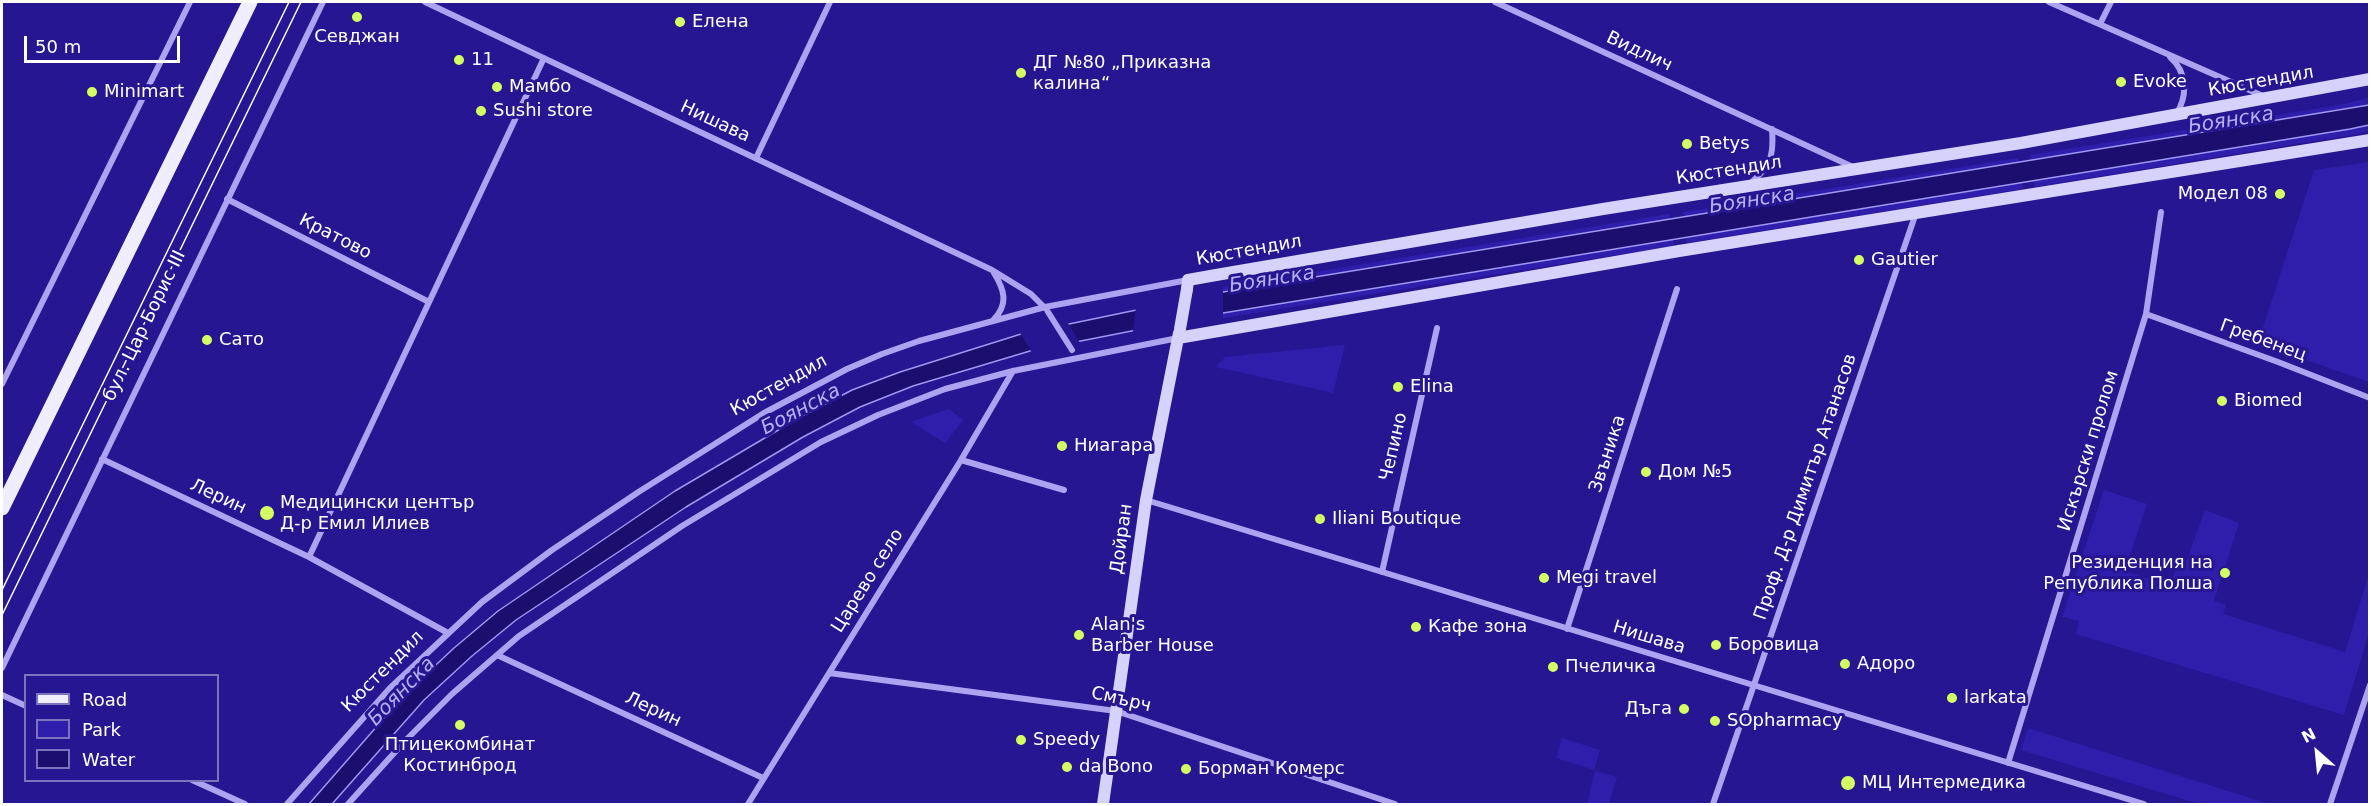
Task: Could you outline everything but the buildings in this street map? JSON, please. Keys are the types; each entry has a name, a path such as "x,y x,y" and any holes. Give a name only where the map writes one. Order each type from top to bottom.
{"main road":[{"path":"2,508 250,2"}],"street":[{"path":"2,384 190,2"},
{"name":"бул. Цар Борис III","path":"2,668 323,2"},
{"name":"Нишава","path":"425,2 992,270 1031,294 1047,309 1077,358"},
{"path":"756,158 831,2"},
{"name":"Видлич","path":"1495,2 1859,170"},
{"path":"2049,2 2269,99"},
{"path":"2100,24 2111,2"},
{"path":"2165,53 2176,62 2183,75 2185,89 2183,103 2175,116"},
{"path":"309,557 544,58"},
{"name":"Кюстендил","path":"287,804 360,720 482,602 552,550 639,491 764,412 847,369 882,354 993,321 1047,309 1482,229 1859,170 2370,80"},
{"path":"1747,187 1764,172 1771,159 1774,149 1772,129"},
{"path":"348,804 412,733 452,694 519,636 682,526 821,442 911,401 1013,371 1179,333 2370,140"},
{"name":"Кратово","path":"227,199 429,302"},
{"name":"Искърски пролом","path":"2008,763 2146,314 2161,212"},
{"name":"Проф. Д-р Димитър Атанасов","path":"1713,804 1916,213"},
{"path":"992,270 1001,284 1005,299 1001,312 993,321"},
{"name":"Дойран","path":"1103,804 1146,500 1188,284"},
{"name":"Звъника","path":"1567,628 1677,289"},
{"name":"Гребенец","path":"2146,314 2370,398"},
{"name":"Чепино","path":"1382,572 1437,328"},
{"name":"Царево село","path":"748,804 961,460 1013,371"},
{"name":"Лерин","path":"102,459 309,557 448,633"},
{"path":"961,460 1064,490"},
{"name":"Нишава","path":"1146,500 2144,804"},
{"name":"Лерин","path":"497,655 763,778"},
{"name":"Смърч","path":"829,673 1116,711 1395,804"},
{"path":"2330,804 2370,685"},
{"path":"2,695 24,705"},
{"path":"196,782 245,804"}],"green space":[{"path":"2369,97 2369,105 2347,110 2031,161 2030,155 2345,104"},
{"path":"2369,125 2369,131 2352,135 2035,187 2034,180"},
{"path":"2018,158 2019,163 1684,217 1683,212"},
{"path":"2370,162 2369,382 2258,343 2314,170"},
{"path":"2022,182 2023,189 1687,243 1686,237"},
{"path":"1669,214 1670,220 1223,292 1223,287"},
{"path":"1673,239 1674,246 1223,318 1223,313"},
{"path":"1345,345 1333,393 1216,367 1225,357"},
{"path":"949,409 963,420 945,443 911,422"},
{"path":"2104,490 2147,504 2125,571 2170,586 2176,569 2183,571 2205,510 2239,523 2214,601 2226,605 2223,614 2345,652 2369,574 2369,633 2344,715 2076,634 2079,621 2062,617"},
{"path":"2028,728 2269,804 2199,804 2021,750"},
{"path":"1562,738 1600,750 1594,770 1556,758"},
{"path":"1595,771 1617,777 1609,804 1587,804"}],"water":[{"path":"2369,105 2369,125 2350,129 1223,313 1030,351 913,386 860,407 803,437 686,507 516,620 424,700 332,804 309,804 406,693 498,611 675,491 797,419 852,390 900,372 1021,334 1223,292"}],"pier":[{"path":"1223,289 1223,316 1133,332 1136,306"},
{"path":"1066,320 1080,343 1032,353 1019,331"}],"tram line":[{"path":"2,590 289,2"},
{"path":"2,615 301,2"}],"place":[{"name":"Севджан","path":"357,17"},
{"name":"Елена","path":"680,22"},
{"name":"11","path":"459,60"},
{"name":"ДГ №80 „Приказна калина“","path":"1021,73"},
{"name":"Evoke","path":"2121,82"},
{"name":"Мамбо","path":"497,87"},
{"name":"Minimart","path":"92,92"},
{"name":"Sushi store","path":"481,111"},
{"name":"Betys","path":"1687,144"},
{"name":"Модел 08","path":"2280,194"},
{"name":"Gautier","path":"1859,260"},
{"name":"Сато","path":"207,340"},
{"name":"Elina","path":"1398,387"},
{"name":"Biomed","path":"2222,401"},
{"name":"Ниагара","path":"1062,446"},
{"name":"Дом №5","path":"1646,472"},
{"name":"Медицински център Д-р Емил Илиев","path":"267,513"},
{"name":"Iliani Boutique","path":"1320,519"},
{"name":"Резиденция на Република Полша","path":"2225,573"},
{"name":"Megi travel","path":"1544,578"},
{"name":"Кафе зона","path":"1416,627"},
{"name":"Alan's Barber House","path":"1079,635"},
{"name":"Боровица","path":"1716,645"},
{"name":"Адоро","path":"1845,664"},
{"name":"Пчеличка","path":"1553,667"},
{"name":"larkata","path":"1952,698"},
{"name":"Дъга","path":"1684,709"},
{"name":"SOpharmacy","path":"1715,721"},
{"name":"Птицекомбинат Костинброд","path":"460,725"},
{"name":"Speedy","path":"1021,740"},
{"name":"da Bono","path":"1067,767"},
{"name":"Борман Комерс","path":"1186,769"},
{"name":"МЦ Интермедика","path":"1848,783"}],"water label":[{"name":"Боянска","path":"2231,121"},
{"name":"Боянска","path":"1752,201"},
{"name":"Боянска","path":"1272,280"},
{"name":"Боянска","path":"801,410"},
{"name":"Боянска","path":"402,692"}]}
